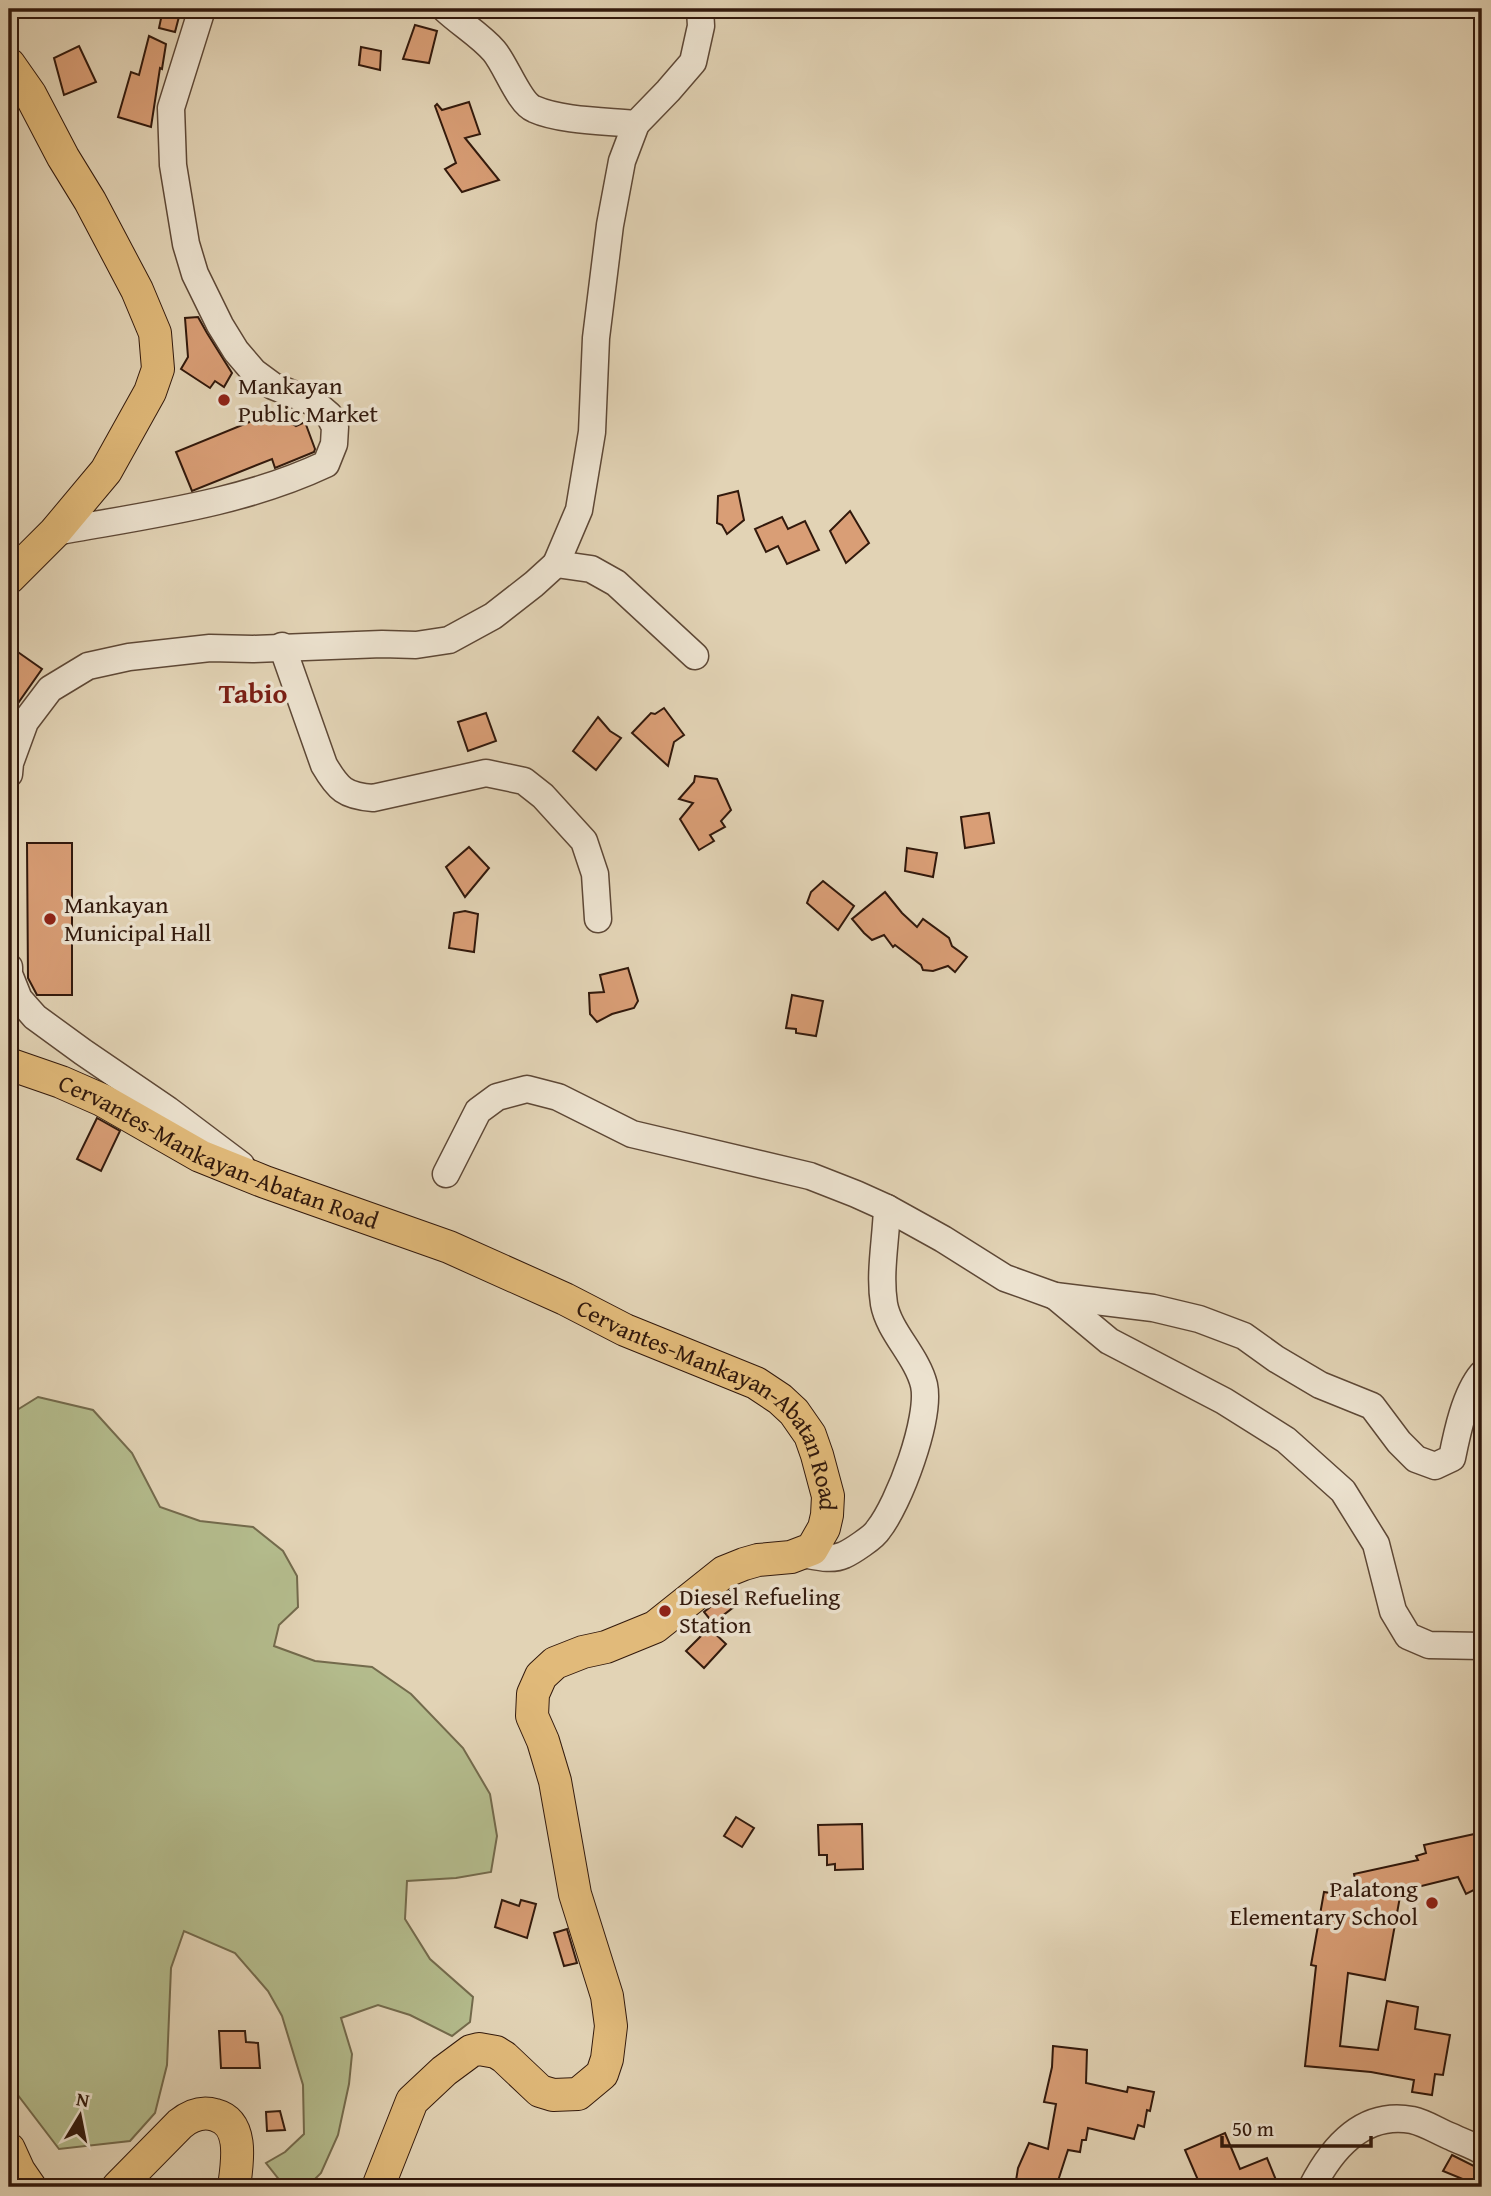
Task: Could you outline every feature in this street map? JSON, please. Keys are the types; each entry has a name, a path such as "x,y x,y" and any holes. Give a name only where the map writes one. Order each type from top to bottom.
{"main road":[{"path":"9,64 30,94 137,290 155,333 158,369 150,393 106,471 55,532 9,578"},
{"name":"Cervantes-Mankayan-Abatan Road","path":"9,1064 102,1100 200,1156 265,1182 449,1247 565,1299 625,1330 756,1383 780,1399 804,1424 810,1435 828,1496 824,1528 812,1549 802,1555 758,1560 724,1572 655,1627 606,1647 583,1652 555,1663 541,1676 533,1694 532,1716 555,1781 575,1894 607,1996 611,2026 607,2059 602,2074 578,2094 552,2095 540,2091 496,2052 479,2049 464,2054 412,2101 378,2187"},
{"path":"118,2187 189,2116 202,2113 220,2116 234,2129 238,2151 234,2187"},
{"path":"9,2149 30,2187"}],"street":[{"path":"55,532 217,503 302,475 326,464 334,444 335,427 329,415 315,403 273,386 254,372 236,351 195,274 186,244 173,165 172,108 202,9"},
{"path":"445,9 495,52 521,97 533,109 582,119 636,124"},
{"path":"9,774 10,762 25,722 50,690 88,666 130,657 210,648 416,645 449,640 493,616 556,564 579,510 592,432 596,338 610,225 622,161 636,124 694,62 701,26 700,9"},
{"path":"556,564 591,569 616,583 695,656"},
{"path":"282,646 324,765 334,782 345,792 358,797 373,798 486,773 524,781 543,796 584,841 595,874 598,919"},
{"path":"9,967 19,999 35,1017 265,1182"},
{"path":"446,1174 478,1111 497,1097 527,1089 558,1097 632,1134 810,1176 856,1194 943,1239 1005,1278 1055,1296 1153,1308 1199,1319 1244,1336 1276,1360 1320,1385 1372,1406 1399,1442 1416,1459 1435,1466 1452,1458 1474,1384 1482,1374"},
{"path":"802,1555 833,1558 845,1555 878,1532 906,1475 922,1423 924,1387 915,1362 884,1307 882,1274 887,1208"},
{"path":"1055,1296 1109,1341 1224,1401 1286,1440 1343,1491 1376,1544 1393,1611 1408,1636 1429,1645 1482,1646"},
{"path":"1311,2187 1336,2148 1364,2125 1385,2120 1411,2120 1428,2125 1482,2151"}],"green space":[{"path":"38,1397 93,1410 132,1453 160,1507 200,1521 253,1527 283,1551 297,1576 298,1607 279,1625 274,1646 315,1661 372,1667 411,1694 463,1748 490,1794 497,1836 491,1872 456,1878 407,1881 405,1919 430,1959 473,1997 470,2022 452,2036 410,2015 378,2005 341,2018 352,2054 349,2084 338,2135 321,2173 307,2187 285,2187 266,2163 285,2152 304,2134 303,2085 282,2016 268,1991 235,1953 184,1931 171,1968 167,2065 155,2113 130,2141 59,2149 17,2094 9,2089 9,1415"}],"building":[{"path":"163,9 181,9 175,32 159,28"},
{"path":"415,25 437,31 429,63 403,59"},
{"path":"149,36 166,44 151,127 118,117 131,72 139,75"},
{"path":"79,46 96,82 64,95 54,58"},
{"path":"361,47 381,51 380,70 359,65"},
{"path":"469,102 480,134 465,138 499,180 462,192 445,169 456,163 435,106 437,104 442,110"},
{"path":"198,317 232,373 224,387 215,381 210,388 181,369 188,357 185,318"},
{"path":"274,412 296,426 305,422 314,452 275,468 272,459 192,491 176,452"},
{"path":"738,491 744,520 727,534 722,525 717,523 718,496"},
{"path":"850,511 869,543 846,563 830,531"},
{"path":"782,517 788,529 805,521 819,550 787,564 778,546 766,552 755,529"},
{"path":"15,650 42,669 9,716 9,658"},
{"path":"664,708 684,735 674,742 668,766 632,733 651,713 655,714"},
{"path":"486,713 496,741 468,751 458,722"},
{"path":"598,717 610,731 621,738 596,770 573,751"},
{"path":"695,776 717,779 731,810 721,821 725,827 710,835 714,841 699,850 680,819 693,803 679,799 694,782"},
{"path":"989,813 994,843 965,848 961,817"},
{"name":"Mankayan Municipal Hall","path":"27,843 72,843 72,995 37,995 28,978"},
{"path":"469,847 489,868 465,897 446,867"},
{"path":"907,848 937,853 933,877 905,871"},
{"path":"823,881 854,906 838,930 807,903 811,892"},
{"path":"885,892 917,927 923,919 949,938 952,946 967,957 955,972 948,966 933,971 923,970 921,965 895,945 893,947 884,935 872,940 864,933 852,919"},
{"path":"465,911 478,914 474,952 449,948 454,913"},
{"path":"628,968 638,1001 634,1008 612,1014 597,1022 590,1014 589,993 604,992 600,975"},
{"path":"792,995 823,1001 816,1036 796,1033 796,1029 786,1028"},
{"path":"97,1118 120,1131 101,1171 77,1159"},
{"path":"730,1591 739,1603 713,1623 704,1612"},
{"path":"709,1628 726,1644 704,1668 686,1651"},
{"path":"736,1817 754,1828 742,1847 724,1836"},
{"path":"862,1824 863,1869 835,1870 835,1864 827,1865 827,1855 819,1855 818,1825"},
{"path":"1479,1833 1482,1846 1482,1886 1466,1894 1458,1877 1401,1891 1385,1980 1348,1973 1340,2046 1378,2050 1387,2001 1418,2007 1415,2029 1450,2035 1443,2075 1435,2074 1432,2095 1412,2092 1414,2080 1371,2072 1305,2066 1316,1966 1311,1965 1324,1892 1359,1898 1354,1874 1418,1860 1416,1856 1426,1853 1424,1845"},
{"path":"502,1900 519,1906 521,1900 536,1904 527,1938 495,1927"},
{"path":"567,1929 577,1963 564,1966 554,1933"},
{"path":"219,2031 245,2031 246,2042 258,2043 260,2068 221,2068"},
{"path":"1053,2046 1087,2050 1086,2083 1127,2092 1128,2087 1154,2092 1150,2111 1147,2110 1144,2127 1138,2125 1134,2139 1088,2128 1080,2152 1068,2150 1056,2187 1015,2187 1018,2168 1029,2143 1048,2149 1056,2104 1044,2102 1052,2067"},
{"path":"280,2111 285,2130 267,2131 266,2112"},
{"path":"1225,2133 1240,2169 1267,2158 1276,2180 1259,2187 1201,2187 1185,2150"},
{"path":"1452,2155 1482,2170 1482,2187 1443,2171"}],"place":[{"name":"Mankayan Public Market","path":"224,400"},
{"name":"Mankayan Municipal Hall","path":"50,919"},
{"name":"Diesel Refueling Station","path":"665,1611"},
{"name":"Palatong Elementary School","path":"1432,1903"}],"district":[{"name":"Tabio","path":"253,693"}]}
